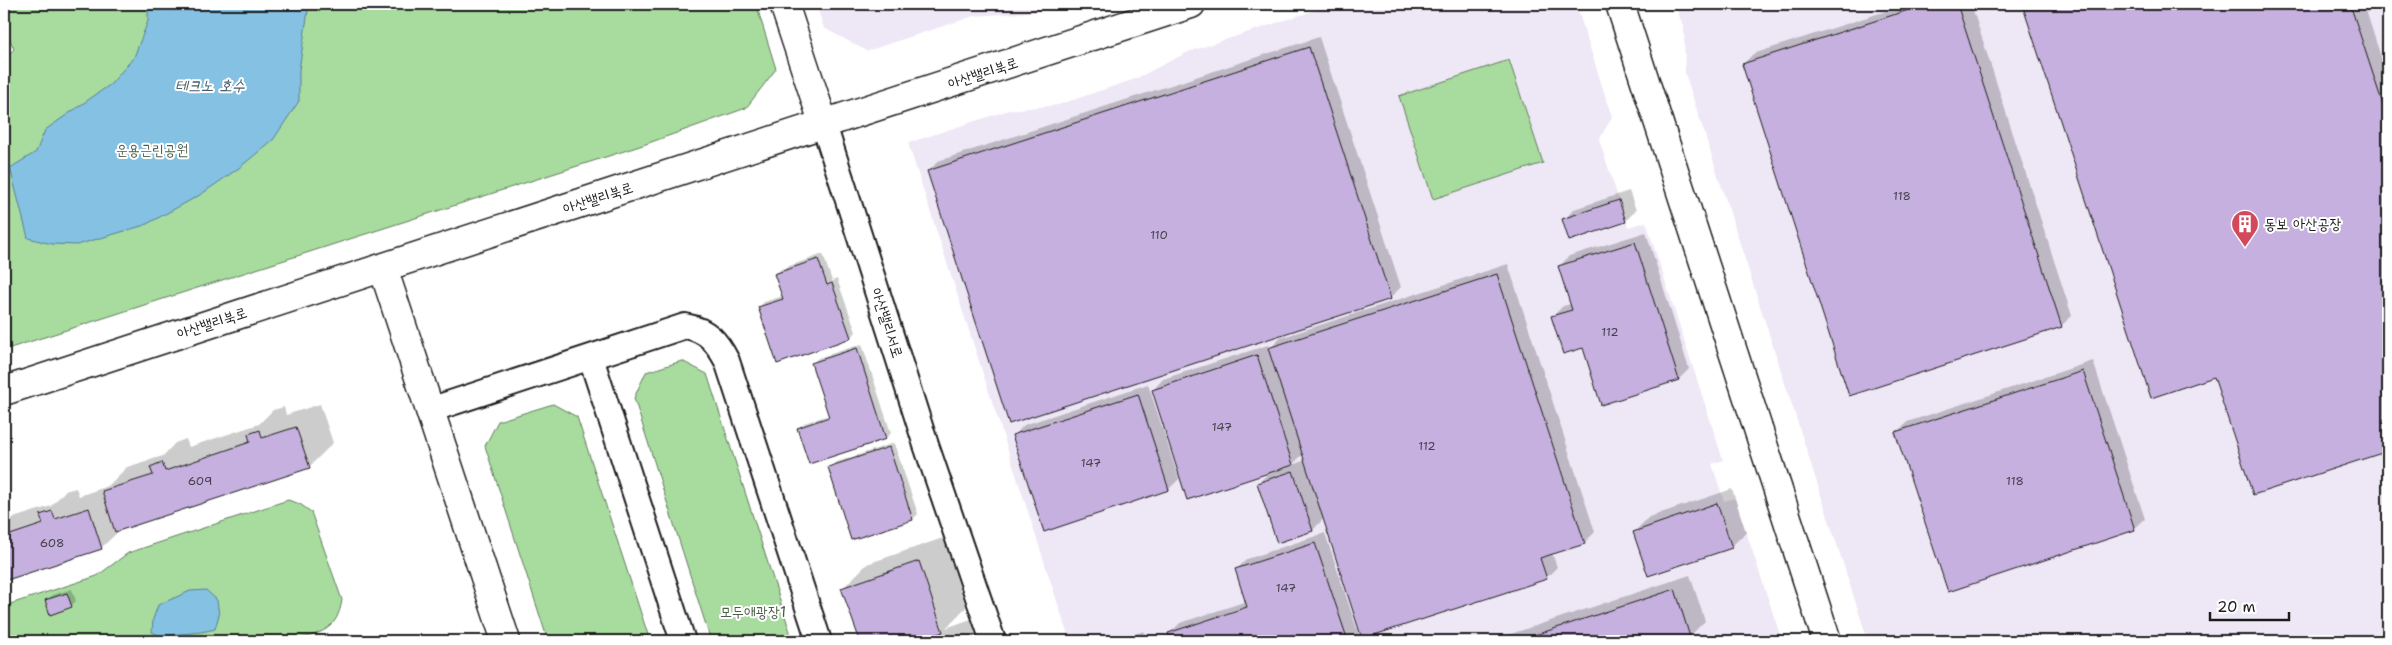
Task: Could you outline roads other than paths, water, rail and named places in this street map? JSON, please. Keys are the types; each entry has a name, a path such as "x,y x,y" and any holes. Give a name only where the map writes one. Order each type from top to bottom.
{"street":[{"name":"아산밸리서로","path":"784,4 926,445 993,641"},
{"name":"아산밸리북로","path":"4,391 1191,4"},
{"path":"1620,4 1827,641"},
{"path":"383,268 506,641"},
{"path":"430,410 685,326 699,328 716,340 727,361 819,641"},
{"path":"591,358 683,641"}],"water":[{"name":"테크노 호수","path":"148,4 309,4 299,70 299,101 273,140 239,168 200,195 145,225 77,245 52,244 28,238 10,168 36,152 45,130 111,84 134,57 148,21"},
{"path":"206,590 217,600 219,615 215,629 162,637 152,632 153,619 158,605 190,591"}],"place":[{"name":"동보 아산공장","path":"2245,248"}],"park label":[{"name":"운용근린공원","path":"152,150"},
{"name":"모두애광장1","path":"753,612"}]}
